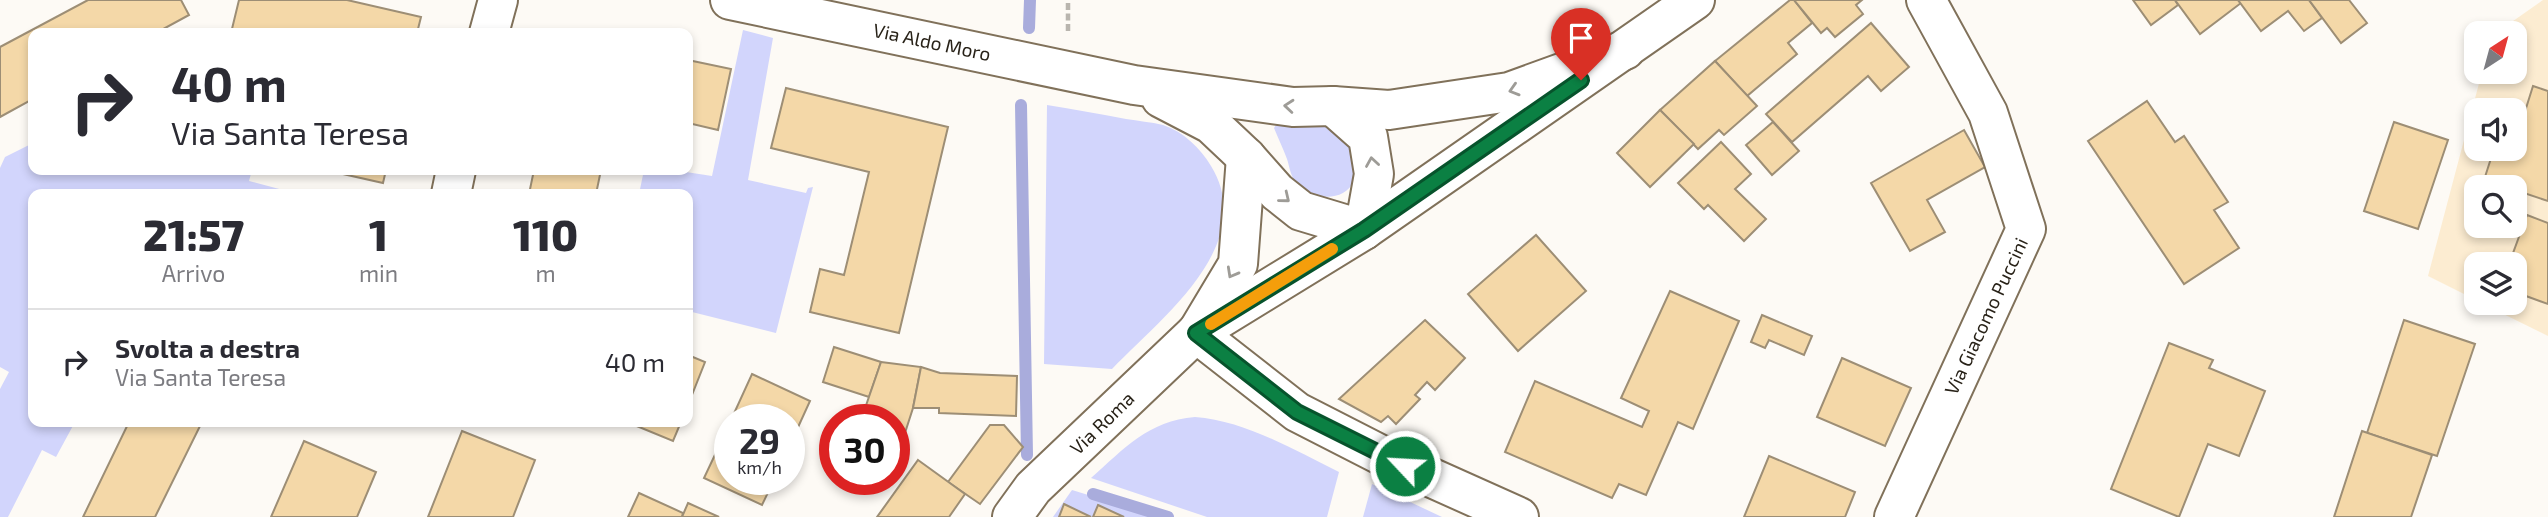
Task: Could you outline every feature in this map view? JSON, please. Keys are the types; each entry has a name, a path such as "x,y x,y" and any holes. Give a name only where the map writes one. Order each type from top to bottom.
{"street":[{"path":"490,28 498,0"},
{"name":"Via Aldo Moro","path":"730,0 1134,85"},
{"path":"1196,333 1364,230 1695,0"},
{"name":"Via Giacomo Puccini","path":"1894,517 2026,229 1988,113 1926,0"},
{"path":"1134,85 1293,107 1333,106 1389,110 1509,92 1625,50"},
{"path":"1134,85 1211,124 1277,192 1301,211 1364,230"},
{"path":"1333,106 1368,137 1374,174 1364,230"},
{"path":"1196,333 1238,264 1246,158"},
{"path":"1196,333 1297,412 1383,456 1519,517"},
{"name":"Via Roma","path":"1012,517 1033,488 1196,333"}],"path":[{"path":"1068,0 1068,33"}],"shaded area":[{"path":"2543,0 2548,0 2548,336 2505,315 2527,315 2527,252 2464,252 2464,294 2428,276 2464,140 2464,161 2527,161 2527,98 2475,98 2479,84 2527,84 2527,21 2513,21"},
{"path":"743,30 773,38 748,180 806,193 808,188 813,187 776,333 693,312 693,189 640,189 643,175 693,173 712,176"},
{"path":"1047,105 1171,128 1185,136 1202,153 1211,166 1223,195 1223,224 1214,251 1198,278 1178,303 1112,369 1044,364"},
{"path":"1278,122 1333,127 1358,153 1355,178 1349,189 1342,194 1324,197 1307,192 1300,186 1293,177 1274,128"},
{"path":"28,146 28,175 251,175 249,181 279,189 28,189 28,427 72,427 56,457 42,450 8,517 0,517 0,389 9,372 0,367 0,168 5,157"},
{"path":"1195,417 1251,430 1339,472 1327,517 1207,517 1091,478 1150,430"},
{"path":"1372,484 1442,517 1363,517"},
{"path":"1072,490 1160,517 1053,517"}],"building":[{"path":"88,0 181,0 189,15 165,28 36,28"},
{"path":"239,0 347,0 421,17 418,28 232,28"},
{"path":"1790,0 1794,0 1812,23 1788,43 1797,54 1747,96 1715,61"},
{"path":"1794,0 1862,0 1856,5 1863,14 1835,37 1827,28 1821,33"},
{"path":"2133,0 2175,0 2178,5 2151,25"},
{"path":"2175,0 2238,0 2241,3 2200,34"},
{"path":"2238,0 2309,0 2322,18 2304,31 2288,11 2261,31"},
{"path":"2309,0 2349,0 2367,23 2341,43"},
{"path":"1871,23 1909,67 1881,91 1868,76 1792,142 1766,114"},
{"path":"28,32 28,102 0,117 0,47"},
{"path":"693,61 731,69 718,130 693,124"},
{"path":"1715,61 1757,106 1724,135 1719,130 1698,149 1660,110"},
{"path":"2533,86 2548,91 2548,201 2527,194 2527,175 2486,175 2490,161 2527,161 2527,105"},
{"path":"786,88 948,127 899,333 810,312 820,269 844,275 869,172 771,148"},
{"path":"2147,101 2175,142 2184,136 2228,202 2214,210 2239,248 2184,284 2088,141"},
{"path":"1660,110 1694,144 1650,187 1617,153"},
{"path":"1773,122 1799,151 1772,175 1746,145"},
{"path":"2394,122 2448,140 2418,229 2364,211"},
{"path":"1964,130 1985,167 1927,200 1945,232 1910,251 1871,183"},
{"path":"1721,142 1751,174 1735,189 1766,219 1744,241 1708,205 1704,209 1678,183"},
{"path":"347,175 385,175 383,183"},
{"path":"533,175 600,175 597,189 530,189"},
{"path":"2527,215 2548,223 2548,304 2527,296 2527,252 2513,252 2519,238 2527,238"},
{"path":"1536,235 1586,291 1518,351 1468,294"},
{"path":"1670,291 1739,321 1693,429 1678,422 1646,495 1619,484 1612,498 1505,452 1535,381 1642,427 1649,411 1621,398"},
{"path":"1762,315 1812,336 1804,355 1769,340 1765,348 1751,342"},
{"path":"1425,320 1465,358 1435,390 1427,382 1415,395 1420,399 1396,424 1388,416 1381,422 1339,399"},
{"path":"2404,320 2475,344 2437,456 2367,433"},
{"path":"2169,343 2213,360 2209,368 2265,391 2239,456 2208,444 2179,517 2111,489"},
{"path":"834,347 881,362 869,397 823,382"},
{"path":"693,357 705,362 693,392"},
{"path":"1842,358 1911,388 1885,446 1817,417"},
{"path":"881,362 921,367 910,417 910,404 867,404"},
{"path":"921,367 940,373 1017,376 1016,416 939,413 939,408 913,408"},
{"path":"752,374 810,401 805,412 805,404 738,404"},
{"path":"990,425 1004,425 1023,447 980,504 948,482"},
{"path":"127,427 200,427 155,517 83,517"},
{"path":"639,427 679,427 673,441"},
{"path":"462,431 535,460 513,517 428,517"},
{"path":"2362,431 2432,455 2411,517 2334,517"},
{"path":"304,441 376,472 357,517 271,517"},
{"path":"1769,456 1855,492 1845,517 1744,517"},
{"path":"714,457 714,483 704,478"},
{"path":"918,460 965,494 949,517 877,517 893,495 910,495 910,471"},
{"path":"639,493 683,513 682,517 628,517"},
{"path":"741,495 767,495 762,505"},
{"path":"688,503 719,517 682,517"},
{"path":"1064,504 1091,517 1059,517"},
{"path":"1098,505 1124,517 1093,517"}],"waterway":[{"path":"1029,28 1030,0"},
{"path":"1021,105 1027,455"},
{"path":"1093,494 1168,517"}],"slow traffic":[{"path":"1211,324 1332,249"}],"route":[{"path":"1405,466 1297,412 1196,333 1364,230 1581,80"}]}
